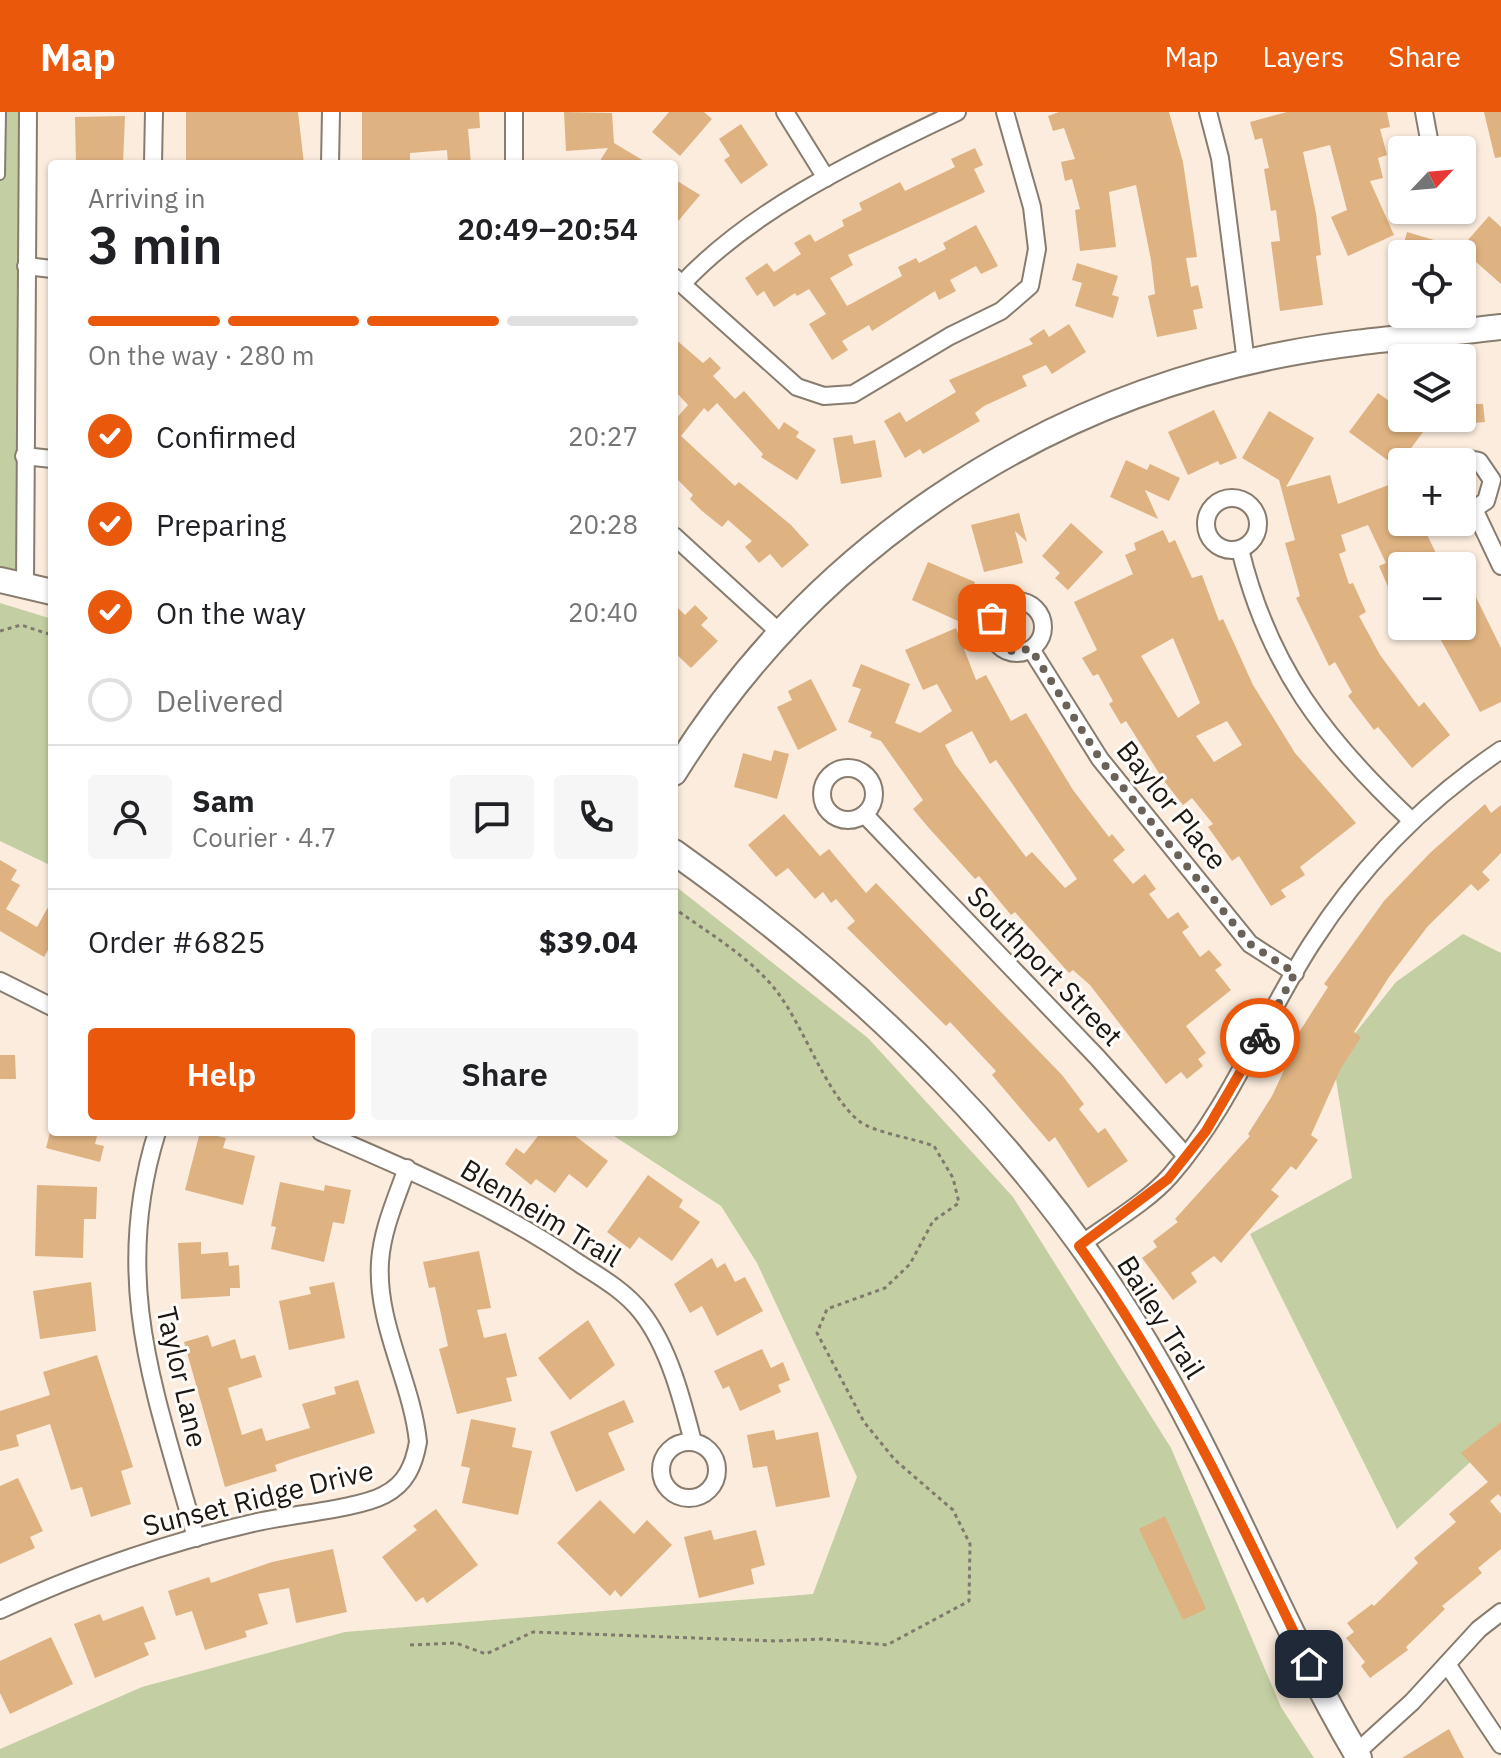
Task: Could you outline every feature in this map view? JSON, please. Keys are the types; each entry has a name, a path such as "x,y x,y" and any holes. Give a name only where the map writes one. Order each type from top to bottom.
{"street":[{"path":"25,585 28,112"},
{"path":"153,160 154,112"},
{"path":"330,160 331,112"},
{"path":"514,112 514,160"},
{"path":"785,112 826,178"},
{"path":"957,112 826,178 725,244 679,280 797,387 812,394 838,397 868,387 912,358 1001,311 1030,286 1037,249 1032,207 1005,112"},
{"path":"1208,112 1220,158 1246,362"},
{"path":"1424,112 1428,136"},
{"path":"26,266 48,269"},
{"path":"678,767 716,710 778,631 882,537 925,505 1017,448 1151,389 1246,362 1348,344 1501,327"},
{"path":"24,456 48,459"},
{"path":"1476,462 1489,472 1490,495 1476,505"},
{"path":"1476,524 1501,566"},
{"path":"678,540 778,631"},
{"path":"1240,549 1249,587 1272,648 1314,716 1368,780 1412,821"},
{"path":"0,580 48,591"},
{"name":"Baylor Place","path":"1031,649 1100,759 1250,944 1295,973"},
{"path":"1079,1246 1168,1179 1186,1156 1233,1088 1295,973 1366,865 1449,785 1501,750"},
{"name":"Southport Street","path":"865,815 1097,1057 1186,1156"},
{"name":"Bailey Trail","path":"678,855 748,906 880,1017 940,1078 1010,1158 1079,1246 1157,1362 1201,1442 1309,1664 1358,1755"},
{"path":"0,981 48,1005"},
{"name":"Taylor Lane","path":"156,1136 140,1195 136,1231 139,1316 146,1359 196,1538"},
{"name":"Blenheim Trail","path":"331,1136 471,1197 543,1238 630,1299 652,1330 668,1364 693,1442"},
{"name":"Sunset Ridge Drive","path":"0,1610 97,1570 196,1538 304,1512 368,1501 397,1487 408,1474 418,1442 416,1424 388,1326 379,1263 391,1210 407,1168"},
{"path":"1358,1755 1479,1629 1501,1612"},
{"path":"1447,1664 1501,1745"}],"lane":[{"path":"0,175 1,112"}],"path":[{"path":"0,631 21,625 48,634"},
{"path":"410,1645 456,1643 486,1654 533,1632 776,1641 822,1639 887,1645 969,1601 970,1544 953,1510 895,1460 864,1422 817,1333 827,1309 885,1288 910,1264 933,1221 959,1203 953,1178 934,1146 860,1122 829,1083 804,1031 775,989 729,948 678,911"}],"green space":[{"path":"0,112 30,112 24,575 0,570"},
{"path":"0,603 48,618 48,864 0,841"},
{"path":"678,888 868,1038 1013,1197 1171,1448 1281,1707 1314,1758 0,1758 0,1749 142,1687 345,1632 813,1594 857,1477 757,1263 721,1206 614,1136 678,1136"},
{"path":"1463,934 1501,953 1501,1434 1397,1529 1250,1234 1352,1178 1333,1061 1396,982"}],"building":[{"path":"186,112 298,112 304,160 186,160"},
{"path":"362,112 479,112 480,128 468,129 471,160 448,160 447,150 410,153 410,160 362,160"},
{"path":"564,112 612,113 614,143 642,160 600,160 608,148 566,151"},
{"path":"669,112 704,112 712,119 680,156 652,132"},
{"path":"1059,112 1169,112 1183,162 1197,257 1186,258 1191,287 1198,285 1203,308 1193,310 1197,329 1157,337 1148,296 1155,294 1151,260 1136,185 1109,192 1116,247 1080,251 1075,210 1080,209 1072,179 1065,181 1061,162 1075,159 1064,128 1053,131 1048,116"},
{"path":"1287,112 1387,112 1390,127 1380,129 1387,155 1378,158 1383,178 1370,181 1394,235 1348,256 1331,217 1347,210 1330,145 1303,152 1316,213 1321,255 1316,256 1323,305 1280,311 1271,242 1280,241 1276,210 1271,211 1264,169 1269,168 1262,138 1255,140 1250,122"},
{"path":"1484,112 1501,112 1501,157 1495,158"},
{"path":"125,116 123,160 76,160 75,117"},
{"path":"741,124 768,165 741,184 724,160 730,156 719,139"},
{"path":"975,148 983,165 974,169 985,192 848,255 853,265 830,278 847,306 902,276 898,267 916,258 919,263 946,249 943,243 976,225 998,266 981,274 976,266 950,280 956,291 939,300 935,291 872,331 869,325 842,341 848,350 832,360 809,324 826,314 809,289 797,296 795,293 774,307 764,291 757,296 745,278 767,263 774,272 801,254 794,243 810,234 815,242 844,226 842,220 862,210 859,203 900,182 905,191 955,167 951,159"},
{"path":"678,181 700,195 678,221"},
{"path":"1489,216 1501,227 1501,284 1476,262 1476,240 1468,240"},
{"path":"1407,232 1434,240 1405,240"},
{"path":"1077,263 1118,276 1112,295 1119,297 1113,318 1075,306 1082,283 1072,280"},
{"path":"1069,324 1086,352 1052,374 1046,365 1022,376 1027,386 984,406 975,413 980,421 923,454 920,449 905,458 884,421 900,412 906,422 956,392 949,380 1033,344 1029,339 1044,329 1049,337"},
{"path":"678,341 703,363 710,357 721,368 713,376 735,399 744,391 779,430 784,422 799,432 796,437 816,450 797,480 761,457 763,454 717,403 708,412 704,408 681,436 735,486 739,482 791,525 809,545 782,568 770,554 759,563 745,547 752,541 728,520 722,527 702,511 690,499 693,495 678,480 678,416 688,405 678,394"},
{"path":"1378,393 1388,400 1388,432 1423,432 1411,448 1388,448 1388,460 1349,432"},
{"path":"1476,404 1483,404 1485,422 1476,423"},
{"path":"1214,410 1237,458 1220,465 1218,461 1188,475 1168,432"},
{"path":"1269,411 1314,438 1286,487 1330,475 1338,504 1388,485 1388,536 1428,536 1435,552 1388,552 1388,587 1379,566 1386,563 1368,525 1341,535 1346,551 1339,554 1349,584 1353,583 1366,612 1359,616 1380,655 1419,707 1424,702 1450,735 1412,768 1378,727 1374,730 1348,696 1352,692 1335,662 1329,666 1296,598 1300,596 1285,543 1295,540 1279,480 1242,458"},
{"path":"852,435 854,444 875,440 882,477 841,484 833,438"},
{"path":"1126,460 1147,470 1150,464 1180,478 1169,501 1145,490 1158,519 1110,497"},
{"path":"1019,513 1027,542 1015,531 1023,563 984,572 971,525"},
{"path":"1071,523 1103,552 1068,590 1055,578 1060,573 1042,556"},
{"path":"1163,530 1169,543 1175,540 1192,578 1202,575 1219,621 1223,619 1253,685 1295,753 1356,823 1300,867 1305,875 1281,890 1286,897 1271,906 1239,856 1232,861 1208,827 1213,824 1192,798 1183,805 1164,781 1126,721 1121,724 1109,704 1113,701 1098,674 1093,676 1082,658 1097,650 1074,602 1133,574 1125,555 1136,550 1134,543","holes":["1173,638 1200,703 1178,718 1141,656","1227,721 1242,745 1214,762 1196,736"]},
{"path":"928,562 975,582 958,621 912,600"},
{"path":"1476,597 1501,648 1501,702 1480,712 1441,640 1476,640"},
{"path":"695,605 708,618 701,625 718,641 691,668 678,656 678,608 685,615"},
{"path":"956,628 976,680 986,675 1011,721 1026,713 1073,790 1109,837 1112,834 1125,850 1113,860 1133,884 1145,874 1156,889 1149,894 1168,919 1178,912 1189,927 1182,932 1200,957 1209,950 1222,965 1215,970 1231,990 1186,1026 1206,1053 1198,1059 1203,1066 1187,1079 1181,1072 1166,1084 1090,985 1073,970 1069,973 1015,912 1011,915 979,876 975,879 913,809 923,800 881,741 870,737 872,732 848,722 861,689 852,686 861,664 910,684 895,723 920,733 952,711 937,684 923,690 905,650","holes":["972,731 990,764 996,760 1077,879 1065,888 1032,852 1026,857 955,764 945,745"]},
{"path":"811,679 837,730 798,750 777,707 792,700 788,691"},
{"path":"774,750 789,754 777,799 734,787 743,753 771,761"},
{"path":"1485,804 1491,813 1501,805 1501,853 1482,872 1490,880 1478,891 1471,884 1428,926 1389,977 1354,1032 1361,1037 1341,1068 1311,1135 1318,1140 1296,1170 1291,1166 1271,1190 1279,1196 1221,1263 1214,1256 1191,1273 1197,1282 1173,1300 1142,1258 1157,1247 1153,1241 1178,1222 1175,1219 1250,1136 1248,1134 1272,1096 1300,1036 1298,1034 1328,987 1324,984 1384,901 1430,853"},
{"path":"784,814 820,856 829,849 866,893 876,883 1062,1075 1084,1104 1079,1109 1098,1133 1105,1128 1128,1161 1088,1188 1055,1137 1049,1142 992,1075 996,1071 950,1022 946,1026 847,928 855,921 836,899 831,903 823,892 815,899 788,868 776,877 748,845"},
{"path":"0,860 17,870 11,880 20,885 6,909 37,927 48,907 48,950 44,957 0,931"},
{"path":"0,1055 15,1055 16,1079 0,1079"},
{"path":"49,1136 97,1136 95,1144 104,1146 100,1162 46,1148"},
{"path":"199,1136 226,1138 223,1148 255,1156 243,1205 185,1190"},
{"path":"538,1136 575,1136 608,1161 587,1188 569,1174 555,1193 536,1179 531,1185 505,1164 516,1148 524,1154"},
{"path":"648,1175 683,1200 679,1207 700,1222 672,1261 639,1237 630,1249 607,1232"},
{"path":"280,1182 324,1191 325,1185 351,1190 344,1224 333,1222 324,1262 271,1249 276,1227 271,1226"},
{"path":"37,1185 97,1187 96,1219 84,1219 83,1258 35,1256"},
{"path":"201,1242 201,1254 228,1252 229,1266 239,1265 240,1288 230,1288 230,1296 181,1299 178,1243"},
{"path":"479,1251 491,1308 477,1310 484,1338 506,1333 517,1376 506,1378 512,1401 457,1414 439,1349 448,1346 435,1287 429,1288 423,1262"},
{"path":"712,1258 717,1268 725,1263 735,1282 745,1277 763,1311 717,1336 702,1306 690,1313 674,1284"},
{"path":"91,1282 96,1331 40,1339 33,1291"},
{"path":"334,1282 345,1338 289,1350 279,1301 311,1294 309,1287"},
{"path":"588,1320 615,1365 570,1400 538,1358"},
{"path":"208,1335 212,1347 235,1339 241,1359 255,1355 262,1377 228,1388 242,1435 262,1428 266,1441 310,1428 302,1404 336,1394 334,1387 358,1380 375,1433 275,1465 277,1471 225,1487 184,1342"},
{"path":"762,1349 771,1368 783,1362 790,1380 778,1385 781,1392 740,1411 729,1386 723,1389 714,1371"},
{"path":"97,1355 133,1467 121,1471 131,1504 91,1517 82,1487 71,1490 50,1424 16,1435 19,1446 0,1451 0,1411 50,1395 43,1372"},
{"path":"624,1400 634,1422 608,1433 625,1470 576,1492 550,1432"},
{"path":"471,1419 516,1428 512,1447 532,1451 518,1515 462,1503 470,1468 461,1466"},
{"path":"1501,1422 1501,1497 1498,1494 1490,1501 1501,1514 1501,1549 1478,1568 1482,1573 1442,1606 1445,1609 1406,1647 1408,1650 1370,1678 1361,1666 1365,1662 1346,1638 1354,1632 1347,1623 1372,1604 1374,1606 1418,1563 1414,1558 1456,1522 1449,1514 1488,1482 1461,1453"},
{"path":"774,1430 776,1440 818,1432 830,1497 776,1507 767,1466 753,1468 747,1435"},
{"path":"18,1478 43,1531 30,1537 35,1548 0,1564 0,1486"},
{"path":"600,1500 634,1534 647,1520 672,1545 621,1597 615,1590 610,1596 557,1543"},
{"path":"436,1509 478,1565 427,1603 423,1597 416,1602 382,1557 417,1530 413,1526"},
{"path":"1165,1516 1206,1609 1183,1620 1139,1529"},
{"path":"711,1530 714,1540 756,1530 765,1565 751,1569 754,1584 699,1598 684,1537"},
{"path":"333,1549 347,1612 296,1623 289,1588 258,1594 268,1624 245,1631 247,1637 205,1650 192,1611 176,1616 168,1591 209,1577 211,1583 272,1562"},
{"path":"143,1606 156,1639 144,1643 149,1655 95,1678 74,1624 100,1614 103,1621"},
{"path":"51,1637 73,1684 10,1714 0,1693 0,1661"},
{"path":"1449,1729 1464,1758 1402,1758"}],"way so far":[{"path":"992,618 991,634 995,641 1000,647 1015,653 1031,649 1100,759 1250,944 1295,973 1260,1038"}],"route":[{"path":"1260,1038 1206,1131 1168,1179 1079,1246 1157,1362 1201,1442 1309,1664"}]}
